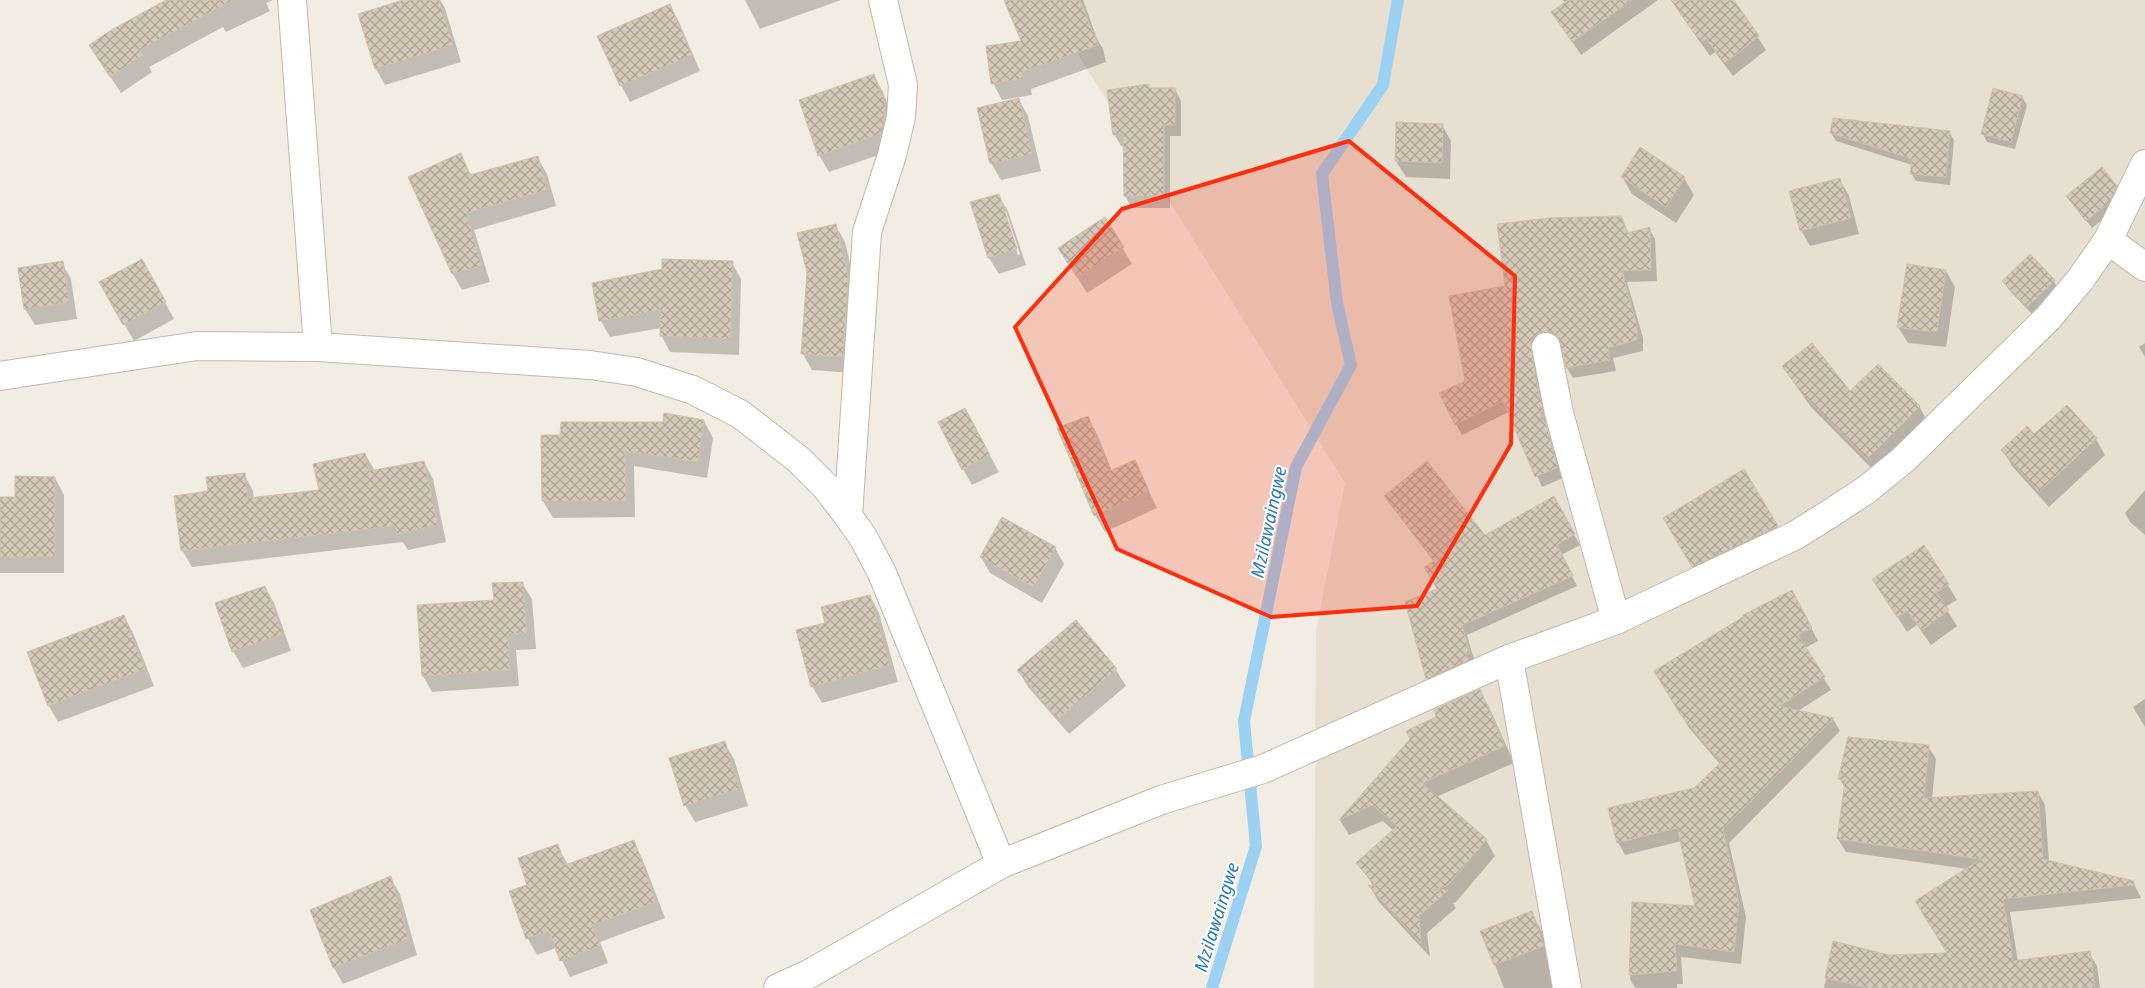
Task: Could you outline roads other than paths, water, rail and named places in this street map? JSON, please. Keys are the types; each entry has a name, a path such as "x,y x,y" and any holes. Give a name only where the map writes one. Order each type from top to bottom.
{"street":[{"path":"292,0 318,348"},
{"path":"848,516 867,232 892,155 901,117 903,85 884,0"},
{"path":"778,988 809,974 1001,864 1153,803 1264,769 1509,659 1616,620 1796,535 1866,490 1904,459 2048,318 2080,280 2108,240 2145,164"},
{"path":"2108,240 2145,267"},
{"path":"0,376 197,346 318,348 590,366 646,375 693,390 740,414 798,459 826,487 863,537 882,573 1001,864"},
{"path":"1546,347 1559,413 1616,620"},
{"path":"1509,659 1567,988"}],"waterway":[{"name":"Mzilawaingwe","path":"1212,988 1256,846 1244,721 1296,467 1351,365 1337,303 1322,174 1383,85 1398,0"}]}
